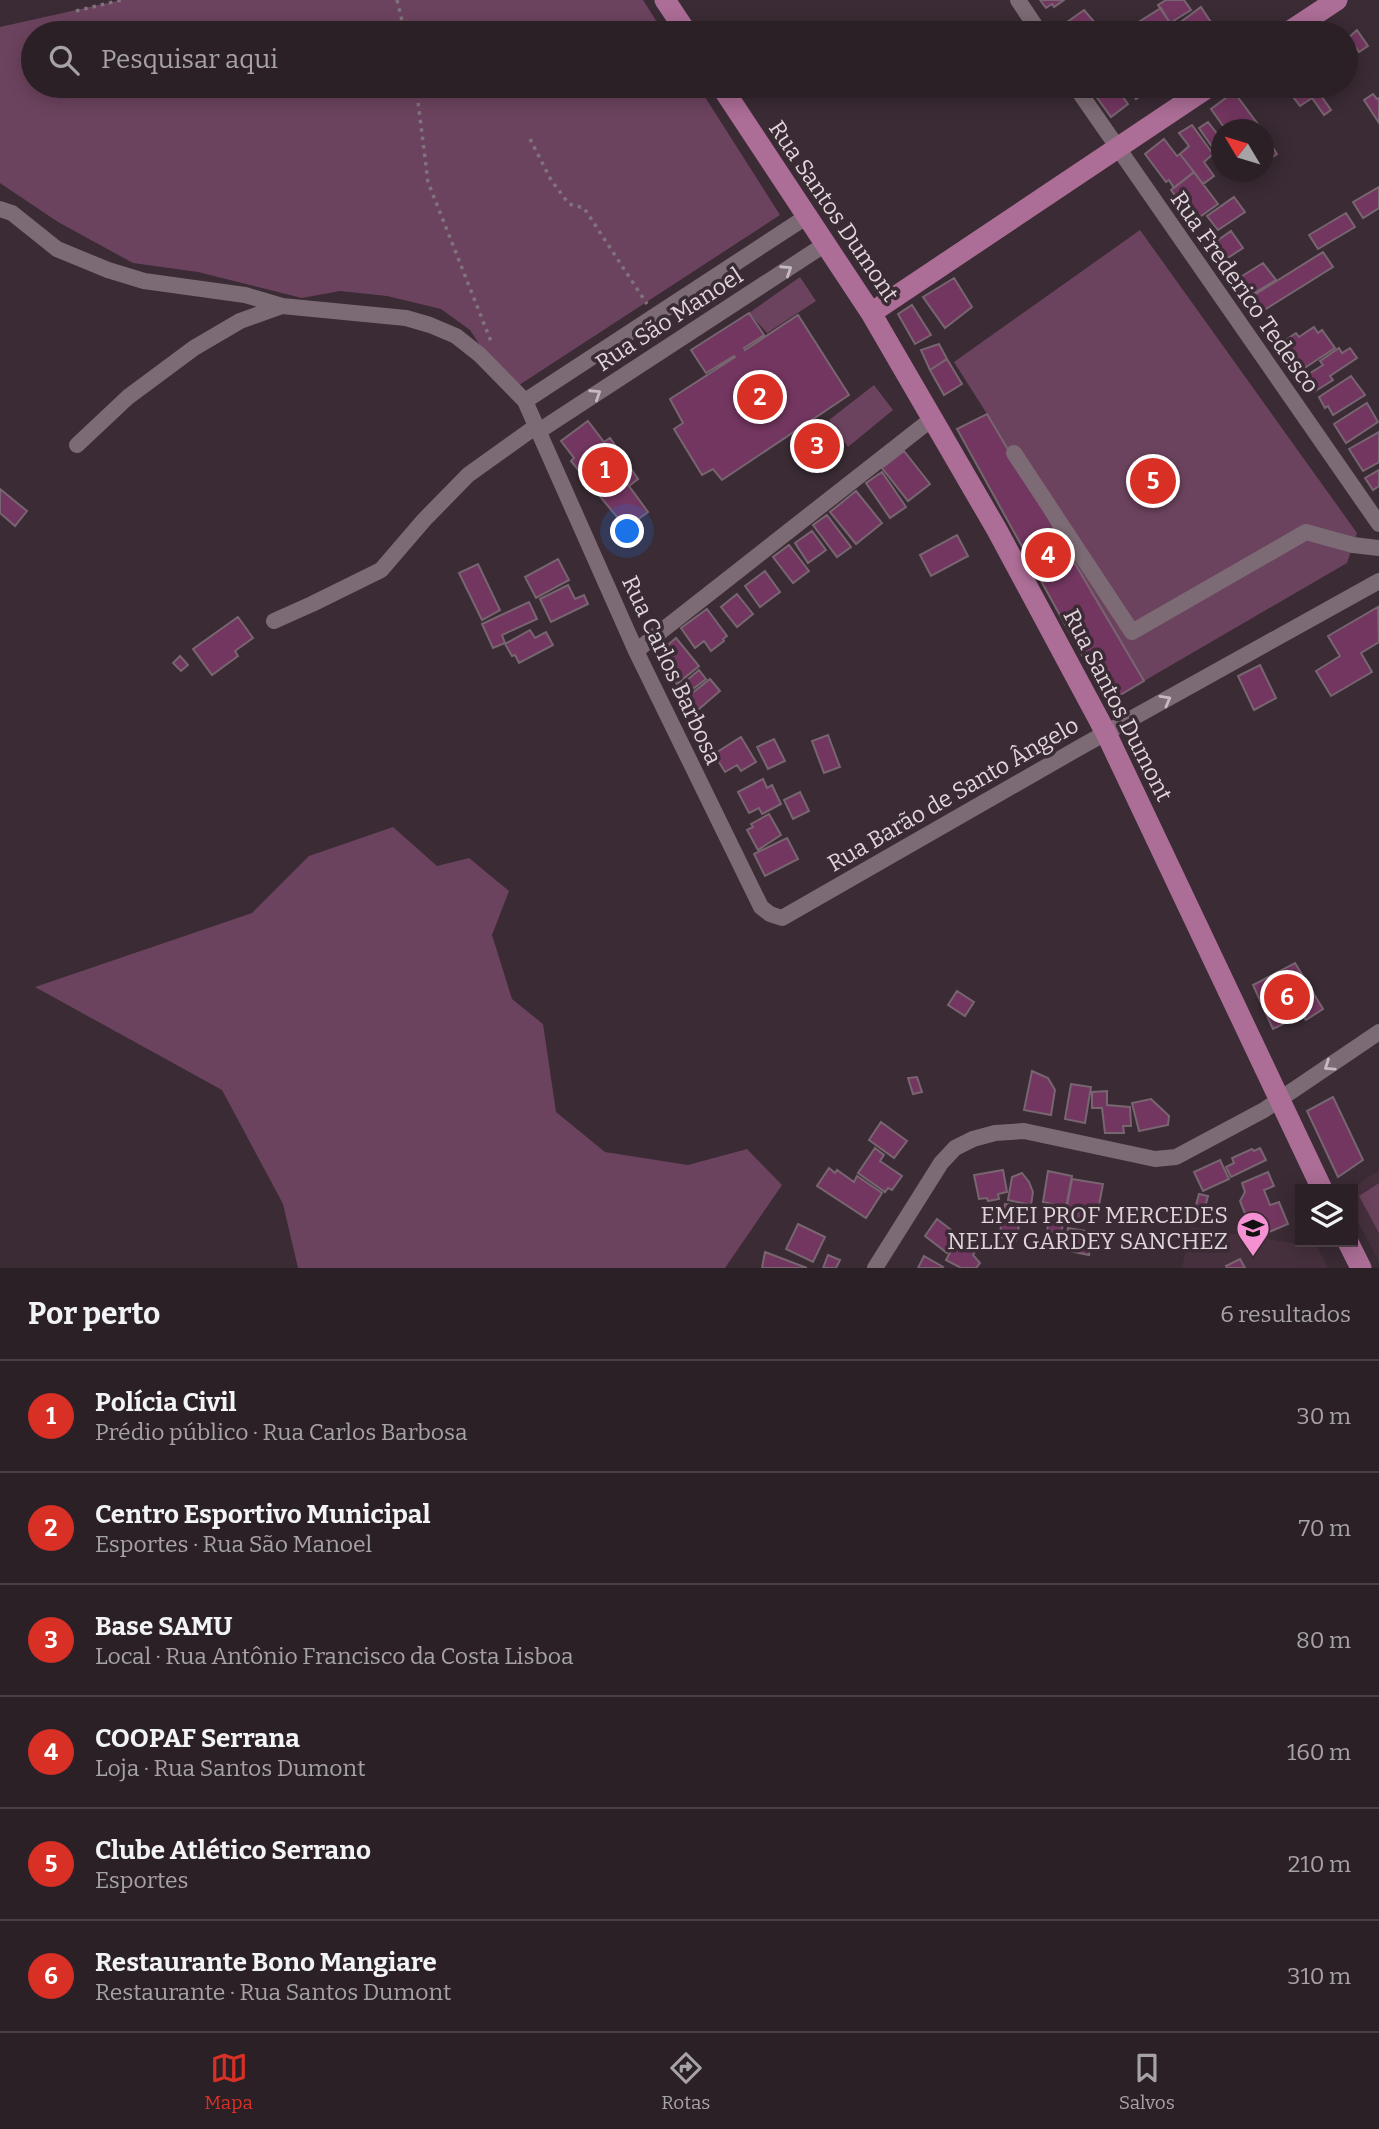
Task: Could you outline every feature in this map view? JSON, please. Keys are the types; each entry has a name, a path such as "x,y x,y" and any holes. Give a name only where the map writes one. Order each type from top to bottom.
{"main road":[{"path":"665,0 679,21"},
{"path":"1305,21 1336,0"},
{"name":"Rua Santos Dumont","path":"729,98 871,313 933,418 1107,733 1320,1184"},
{"path":"871,313 1192,98"},
{"path":"1350,1247 1360,1268"}],"street":[{"path":"1018,0 1032,21"},
{"name":"Rua Frederico Tedesco","path":"1082,98 1379,524"},
{"path":"0,209 12,213 57,249 108,270 144,281 245,295 282,306 381,314 430,325 456,336 480,355 525,401"},
{"name":"Rua São Manoel","path":"525,401 806,217"},
{"name":"Rua São Manoel","path":"274,621 381,570 468,475 824,245"},
{"path":"77,445 128,397 194,348 240,321 282,306"},
{"name":"Rua Carlos Barbosa","path":"525,401 636,651 761,907 770,914"},
{"path":"636,651 933,418"},
{"path":"1014,453 1132,632 1306,533 1353,545 1379,548"},
{"name":"Rua Barão de Santo Ângelo","path":"770,914 782,918 1379,581"},
{"path":"875,1268 941,1163 955,1148 973,1139 995,1133 1024,1131 1155,1159 1175,1157 1280,1100 1379,1032"}],"path":[{"path":"76,11 121,0"},
{"path":"397,0 402,21"},
{"path":"418,98 428,182 492,346"},
{"path":"530,139 551,180 569,204 584,208 643,302 661,312"}],"shaded area":[{"path":"121,0 643,0 656,21 27,21"},
{"path":"21,22 21,98 706,98 780,215 510,391 470,330 441,309 387,296 340,291 302,298 198,272 133,263 58,222 0,183 0,27"},
{"path":"1140,230 1357,533 1347,563 1108,702 957,429 987,414 954,362"},
{"path":"800,277 816,301 767,333 749,313"},
{"path":"874,385 893,410 848,447 829,420"},
{"path":"393,827 437,866 469,858 509,891 492,935 512,999 543,1024 556,1112 605,1152 688,1165 747,1149 782,1185 725,1268 298,1268 283,1204 222,1090 35,987 252,913 309,856"},
{"path":"1379,1170 1379,1261 1358,1222 1358,1184"},
{"path":"1379,1183 1379,1233 1359,1196"},
{"name":"EMEI PROF MERCEDES NELLY GARDEY SANCHEZ","path":"1191,1227 1295,1244 1295,1247 1317,1247 1328,1268 1182,1268"}],"building":[{"path":"1040,0 1064,0 1054,7 1052,4 1046,8"},
{"path":"1166,0 1184,0 1191,10 1169,21 1158,5"},
{"path":"1201,7 1210,21 1182,21"},
{"path":"1161,8 1169,21 1140,21"},
{"path":"1084,10 1093,21 1069,21"},
{"path":"1358,31 1368,46 1358,51"},
{"path":"1373,94 1379,98 1379,123 1364,100"},
{"path":"1097,98 1124,98 1128,104 1111,117"},
{"path":"1226,98 1238,98 1254,119 1218,119 1211,109"},
{"path":"1294,98 1312,98 1300,106"},
{"path":"1312,98 1323,98 1331,110 1324,115"},
{"path":"1208,122 1211,126 1211,145 1199,128"},
{"path":"1192,125 1211,151 1211,156 1204,162 1211,172 1211,178 1203,184 1180,154 1189,146 1179,133"},
{"path":"1164,139 1194,172 1174,188 1169,180 1166,182 1145,154"},
{"path":"1194,172 1218,204 1194,221 1171,190"},
{"path":"1379,187 1379,208 1363,218 1353,202"},
{"path":"1234,197 1245,212 1218,230 1207,216"},
{"path":"1346,213 1355,227 1318,249 1309,235"},
{"path":"1231,231 1243,248 1223,261 1214,243"},
{"path":"1323,252 1333,267 1253,317 1243,302"},
{"path":"1263,263 1276,280 1251,295 1239,278"},
{"path":"954,278 972,307 945,328 923,297"},
{"path":"912,305 931,335 915,344 898,314"},
{"path":"749,313 764,335 744,348 745,350 798,315 849,395 722,480 713,469 702,475 674,429 683,423 670,399 735,357 706,373 691,350"},
{"path":"1314,327 1318,333 1322,330 1335,348 1300,371 1286,351 1289,349 1284,341 1296,333 1299,337"},
{"path":"939,344 947,359 930,370 921,350"},
{"path":"1339,348 1342,353 1350,348 1357,358 1330,376 1333,380 1314,392 1304,377 1323,365 1320,361"},
{"path":"947,359 962,384 944,395 930,370"},
{"path":"1351,376 1365,395 1333,415 1319,397"},
{"path":"1367,403 1378,422 1346,443 1334,424"},
{"path":"987,414 1144,681 1108,702 957,429"},
{"path":"588,421 604,442 610,438 638,479 629,486 648,512 626,528 571,461 574,458 561,441"},
{"path":"827,427 837,443 807,463 797,448"},
{"path":"1379,432 1379,462 1363,471 1349,449"},
{"path":"904,451 930,484 908,501 882,468"},
{"path":"1379,470 1379,486 1373,490 1365,478"},
{"path":"882,472 906,507 890,518 866,483"},
{"path":"0,489 27,511 15,526 0,513"},
{"path":"856,491 882,523 856,544 830,512"},
{"path":"827,515 851,547 837,557 813,525"},
{"path":"812,531 826,550 808,563 795,543"},
{"path":"957,535 968,556 931,576 920,555"},
{"path":"789,545 809,571 793,583 773,557"},
{"path":"558,559 569,580 536,598 525,577"},
{"path":"478,564 500,610 482,620 459,573"},
{"path":"765,571 780,592 760,607 745,586"},
{"path":"568,585 575,599 584,595 588,604 551,622 540,599"},
{"path":"737,594 753,614 737,627 721,607"},
{"path":"529,602 537,619 502,635 505,643 493,648 482,624"},
{"path":"1378,607 1379,642 1361,653 1372,672 1331,696 1316,671 1340,656 1328,636"},
{"path":"707,609 727,636 711,651 704,641 695,648 681,628"},
{"path":"238,617 253,638 235,651 238,656 212,675 193,649"},
{"path":"530,630 535,638 546,632 553,645 519,663 505,644"},
{"path":"676,638 699,666 677,684 666,670 675,663 663,649"},
{"path":"180,656 188,665 181,671 173,663"},
{"path":"1260,665 1276,698 1254,710 1238,676"},
{"path":"699,670 706,679 693,689 686,681"},
{"path":"710,679 720,691 692,715 681,702"},
{"path":"828,735 840,767 824,773 812,741"},
{"path":"741,737 756,762 741,771 737,765 725,772 714,754"},
{"path":"774,739 785,761 768,769 757,747"},
{"path":"763,779 767,788 772,785 781,804 762,814 759,808 749,813 738,792"},
{"path":"800,792 809,811 793,819 784,800"},
{"path":"769,814 781,835 758,850 747,830 753,827 751,824"},
{"path":"787,838 798,859 765,876 754,854"},
{"path":"1295,963 1323,1009 1306,1020 1302,1015 1273,1029 1253,985"},
{"path":"957,991 974,1002 965,1016 948,1005"},
{"path":"1032,1071 1048,1078 1055,1090 1051,1115 1024,1110"},
{"path":"917,1077 922,1092 913,1094 908,1078"},
{"path":"1071,1084 1091,1087 1085,1123 1065,1119"},
{"path":"1107,1091 1107,1105 1130,1107 1131,1126 1123,1126 1124,1133 1105,1133 1102,1108 1092,1108 1092,1092"},
{"path":"1333,1097 1363,1160 1338,1177 1307,1111"},
{"path":"1151,1099 1169,1116 1168,1125 1139,1131 1132,1103"},
{"path":"881,1122 907,1141 894,1158 869,1140"},
{"path":"875,1148 884,1155 880,1161 902,1176 892,1190 888,1188 885,1192 858,1173"},
{"path":"1260,1148 1266,1160 1231,1177 1226,1167 1234,1163 1232,1158"},
{"path":"1220,1160 1229,1179 1203,1191 1194,1172"},
{"path":"829,1168 835,1173 837,1170 854,1182 857,1176 882,1193 866,1218 817,1186"},
{"path":"1003,1170 1007,1192 998,1194 999,1199 979,1199 974,1175"},
{"path":"1048,1171 1072,1176 1061,1234 1047,1231 1052,1204 1043,1202"},
{"path":"1268,1172 1274,1186 1264,1190 1270,1205 1279,1202 1288,1224 1255,1238 1240,1201 1245,1192 1242,1183"},
{"path":"1022,1173 1033,1192 1031,1205 1008,1200 1012,1177"},
{"path":"1072,1179 1103,1184 1098,1210 1091,1208 1083,1214 1081,1225 1064,1222"},
{"path":"1199,1194 1208,1196 1205,1207 1196,1205"},
{"path":"1005,1204 1023,1206 1016,1240 999,1237"},
{"path":"937,1219 959,1236 947,1253 925,1236"},
{"path":"798,1224 825,1237 813,1262 786,1249"},
{"path":"1068,1228 1093,1232 1089,1255 1064,1250"},
{"path":"959,1236 966,1240 964,1243 976,1250 973,1255 980,1263 976,1268 961,1268 946,1260"},
{"path":"765,1252 807,1268 762,1268"},
{"path":"828,1255 840,1260 836,1268 823,1268"},
{"path":"924,1256 943,1267 918,1268"},
{"path":"1240,1259 1245,1268 1227,1268 1226,1266"}],"place":[{"name":"Centro Esportivo Municipal","path":"760,397"},
{"name":"Base SAMU","path":"817,446"},
{"name":"Polícia Civil","path":"605,470"},
{"name":"Clube Atlético Serrano","path":"1153,481"},
{"name":"COOPAF Serrana","path":"1048,555"},
{"name":"Restaurante Bono Mangiare","path":"1287,997"},
{"name":"EMEI PROF MERCEDES NELLY GARDEY SANCHEZ","path":"1253,1258"}]}
